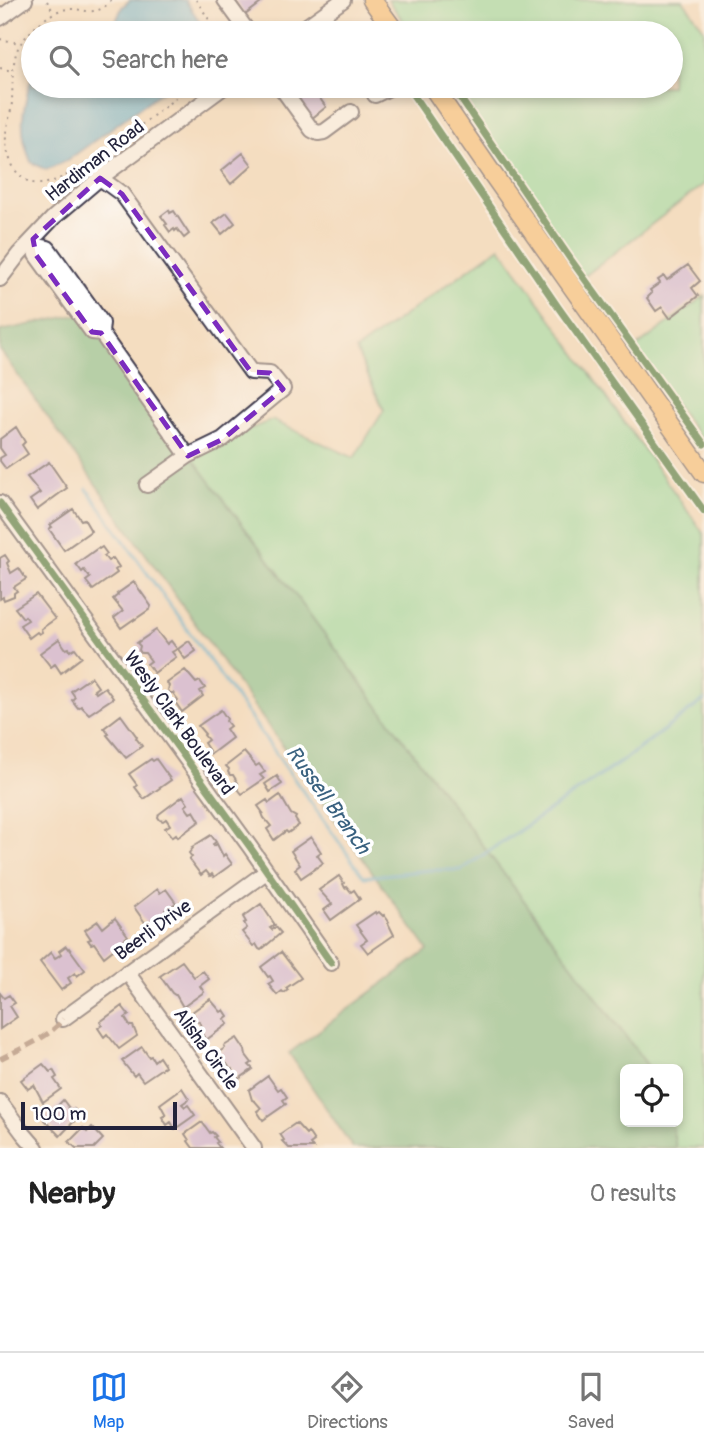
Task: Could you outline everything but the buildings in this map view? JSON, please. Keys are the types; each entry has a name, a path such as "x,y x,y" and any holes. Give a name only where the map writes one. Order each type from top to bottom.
{"main road":[{"path":"372,0 387,21"},
{"path":"440,98 704,473"}],"street":[{"path":"0,18 25,0"},
{"path":"225,0 240,21"},
{"path":"314,21 343,0"},
{"name":"Hardiman Road","path":"0,279 19,254 36,243 52,218 100,178 209,98"},
{"path":"289,98 312,130 318,133 324,132 351,112"},
{"path":"116,167 122,194"},
{"path":"100,178 122,194 251,372 271,373 283,389 223,439 188,456 147,485"},
{"path":"36,243 36,255 92,332 101,333 188,456"},
{"name":"Wesly Clark Boulevard","path":"0,503 331,963"},
{"name":"Beerli Drive","path":"63,1019 266,872"},
{"name":"Alisha Circle","path":"127,972 254,1148"},
{"path":"0,1102 36,1148"}],"path":[{"path":"42,21 67,9 95,12 111,0"},
{"path":"196,0 210,21"},
{"path":"47,1 54,13"},
{"path":"0,40 19,45 12,77 12,100 5,141 9,157 25,180 41,184 51,182 79,169 175,98"},
{"path":"0,68 13,71"}],"highlighted area":[{"path":"100,178 122,194 251,372 270,373 283,389 223,439 188,456 101,333 92,332 36,255 33,239"}],"green space":[{"path":"388,0 683,0 704,29 704,184 582,278 456,98 683,98 683,21 403,21"},
{"path":"500,247 704,534 704,1148 676,1148 672,1127 683,1127 683,1064 646,1064 189,454 272,420 354,458 384,410 356,350"},
{"path":"704,296 704,444 635,348"},
{"path":"84,313 646,1064 620,1064 620,1127 672,1127 676,1148 353,1148 289,1053 428,950 0,350 0,331"}],"water":[{"path":"130,0 185,0 199,21 116,21 122,7"},
{"path":"27,98 153,98 68,160 46,170 31,162 24,138 23,117"}],"waterway":[{"name":"Russell Branch","path":"87,489 364,877 430,870 461,870 625,759 704,700"}],"marked path":[{"path":"0,1059 42,1038 63,1019"}],"cycle path":[{"path":"415,98 558,307 704,511"},
{"path":"460,98 571,260 704,444"},
{"path":"0,503 331,963"}]}
